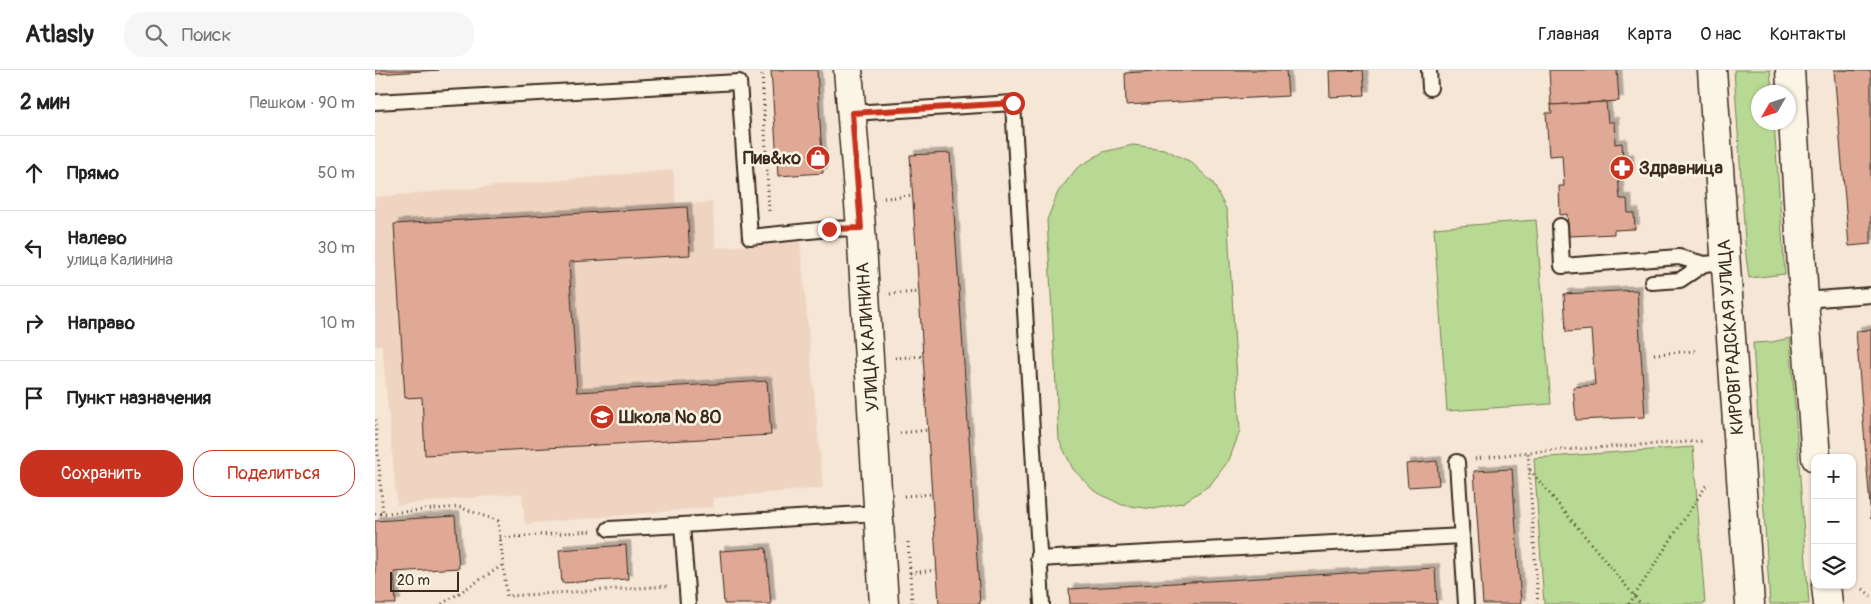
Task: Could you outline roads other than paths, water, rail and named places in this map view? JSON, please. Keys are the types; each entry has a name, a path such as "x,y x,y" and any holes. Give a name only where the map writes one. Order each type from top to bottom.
{"main road":[{"name":"УЛИЦА КАЛИНИНА","path":"848,70 861,228 884,604"},
{"name":"КИРОВГРАДСКАЯ УЛИЦА","path":"1712,70 1715,263 1750,604"},
{"path":"1790,70 1816,454"},
{"path":"1826,589 1827,604"}],"lane":[{"path":"1429,70 1430,88"},
{"path":"375,102 739,82 750,237 829,229 861,228"},
{"path":"852,113 1013,103 1042,604"},
{"path":"1560,226 1562,266 1679,257 1715,263"},
{"path":"1652,282 1680,280 1715,263"},
{"path":"1804,300 1871,295"},
{"path":"1457,462 1466,604"},
{"path":"609,529 879,513"},
{"path":"682,525 688,604"},
{"path":"1038,559 1462,536"}],"place":[{"name":"Пив&ко","path":"818,158"},
{"name":"Здравница","path":"1622,168"},
{"name":"Школа № 80","path":"602,417"}]}
